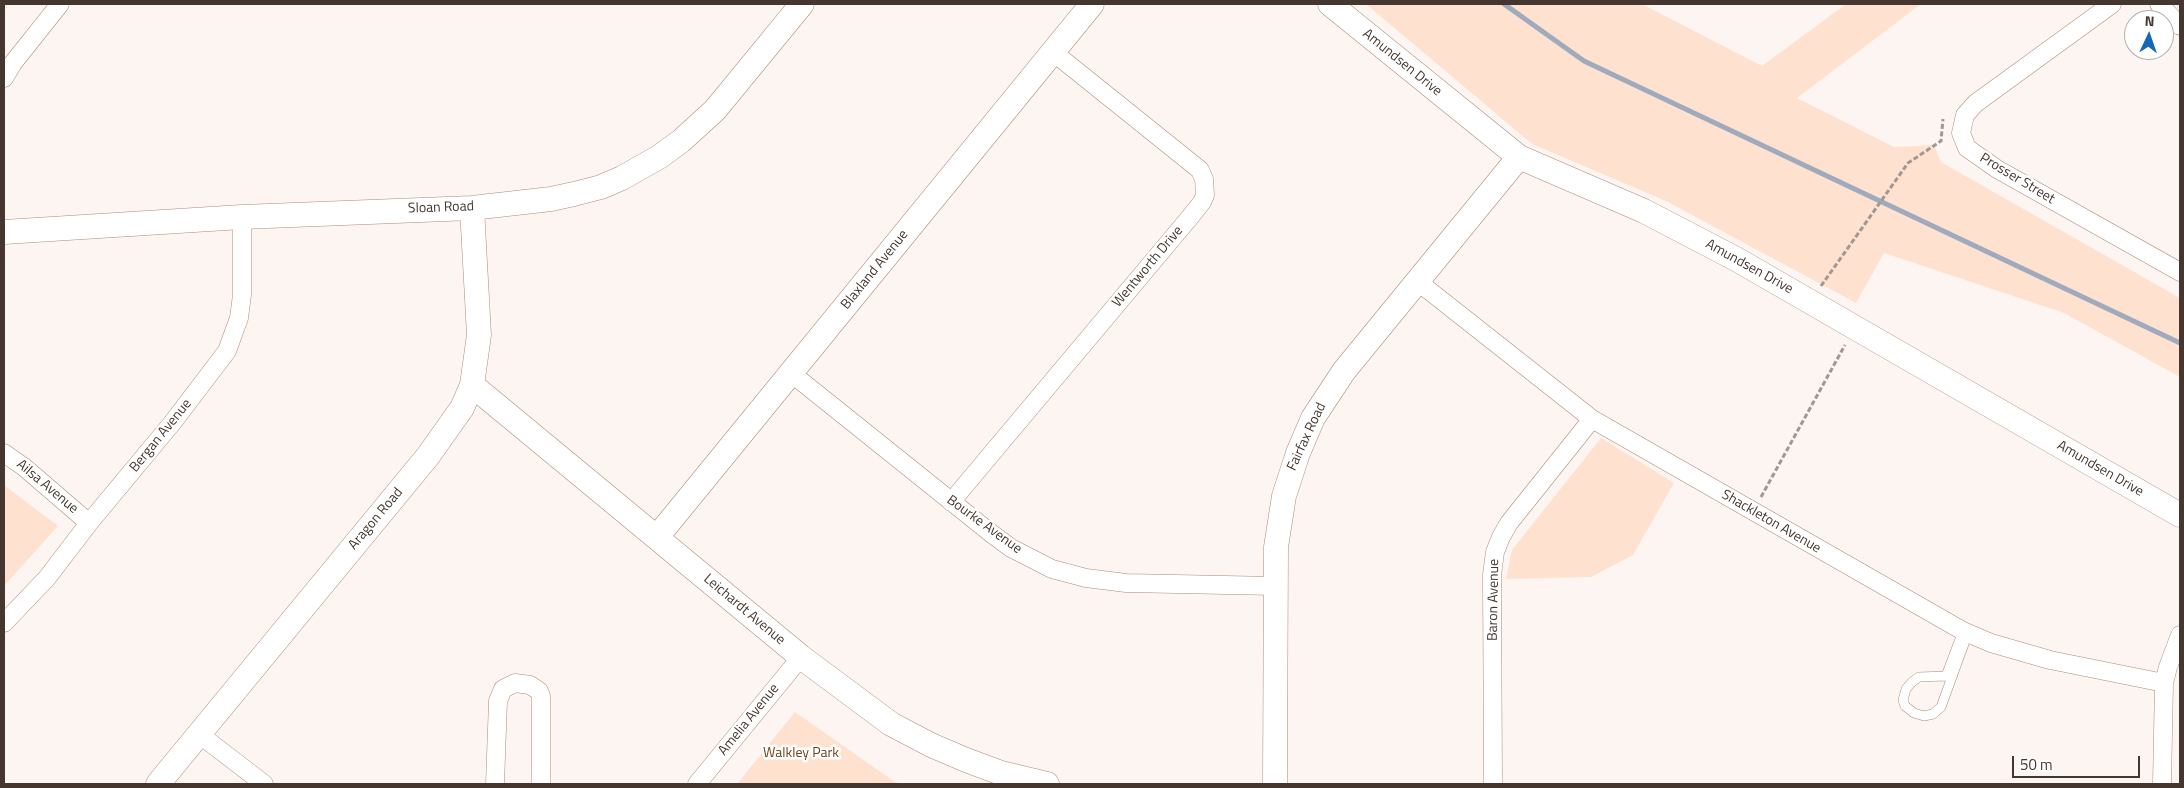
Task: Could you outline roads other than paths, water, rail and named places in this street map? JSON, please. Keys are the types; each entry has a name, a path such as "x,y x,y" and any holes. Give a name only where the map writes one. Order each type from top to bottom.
{"street":[{"path":"4,78 12,63 60,4"},
{"name":"Sloan Road","path":"4,232 242,217 472,208 551,199 574,194 622,178 659,157 681,141 715,110 802,4"},
{"name":"Blaxland Avenue","path":"657,537 1092,4"},
{"name":"Amundsen Drive","path":"1330,4 1519,157 1669,224 1855,327 2180,515"},
{"name":"Prosser Street","path":"2112,4 1976,103 1965,115 1961,133 1967,148 1997,169 2180,272"},
{"path":"2159,4 2180,26"},
{"name":"Wentworth Drive","path":"951,502 1191,216 1202,202 1205,194 1204,179 1200,170 1053,52"},
{"name":"Fairfax Road","path":"1275,784 1274,586 1276,547 1290,476 1306,434 1324,400 1344,371 1519,157"},
{"name":"Aragon Road","path":"158,784 428,456 453,423 472,385 479,335 472,208"},
{"name":"Bergan Avenue","path":"4,623 47,578 89,523 173,422 227,351 234,335 241,303 242,217"},
{"name":"Shackleton Avenue","path":"1417,280 1592,419 1965,632 1990,643 2050,660 2164,683"},
{"name":"Bourke Avenue","path":"791,373 1011,548 1052,569 1070,574 1126,583 1274,586"},
{"name":"Leichardt Avenue","path":"472,385 801,657 891,724 931,745 1001,773 1046,784"},
{"name":"Baron Avenue","path":"1493,784 1492,575 1495,552 1501,537 1510,523 1592,419"},
{"name":"Ailsa Avenue","path":"4,454 24,467 89,523"},
{"path":"2162,784 2164,683 2180,635"},
{"name":"Amelia Avenue","path":"698,784 801,657"},
{"path":"495,784 498,701 503,689 515,683 530,685 539,691 541,696 541,784"},
{"path":"199,734 264,784"}],"lane":[{"path":"1965,632 1941,707 1932,714 1924,716 1914,713 1905,706 1903,700 1906,689 1919,677 1946,676 1965,632"}],"waterway":[{"path":"1504,4 1584,61 2180,343"}],"park label":[{"name":"Walkley Park","path":"801,754"}]}
